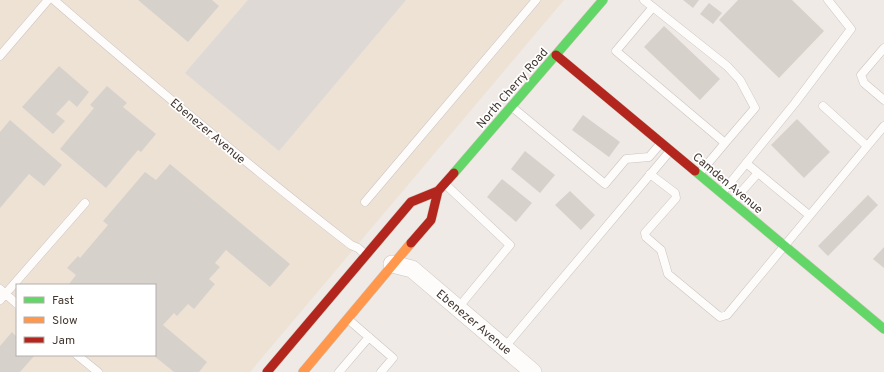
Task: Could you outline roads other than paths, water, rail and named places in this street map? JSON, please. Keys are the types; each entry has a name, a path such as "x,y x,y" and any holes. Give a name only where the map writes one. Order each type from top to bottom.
{"main road":[{"name":"North Cherry Road","path":"267,372 411,202 438,191 603,0"},
{"name":"Camden Avenue","path":"556,55 884,329"},
{"name":"North Cherry Road","path":"306,371 392,264 432,220 438,191"}],"street":[{"name":"Ebenezer Avenue","path":"392,264 412,269 533,372"}],"lane":[{"path":"0,56 48,0"},
{"name":"Ebenezer Avenue","path":"54,0 249,165 351,245 367,255"},
{"path":"365,202 536,0"},
{"path":"644,0 727,66 740,80 754,108 699,174"},
{"path":"721,193 795,103 851,29 828,0"},
{"path":"653,7 616,51 725,142"},
{"path":"884,48 861,75 864,83 884,100"},
{"path":"823,106 867,146"},
{"path":"512,107 605,184 626,159 649,158 661,143"},
{"path":"650,174 675,193 676,198 645,233 646,237 661,250 668,274 720,316 727,315 884,126"},
{"path":"504,348 670,150"},
{"path":"746,163 809,215"},
{"path":"732,202 758,173"},
{"path":"445,183 510,245 458,308"},
{"path":"16,303 2,294 85,203"},
{"path":"348,319 393,358 381,372"},
{"path":"339,372 369,337"},
{"path":"79,356 95,371"}]}
